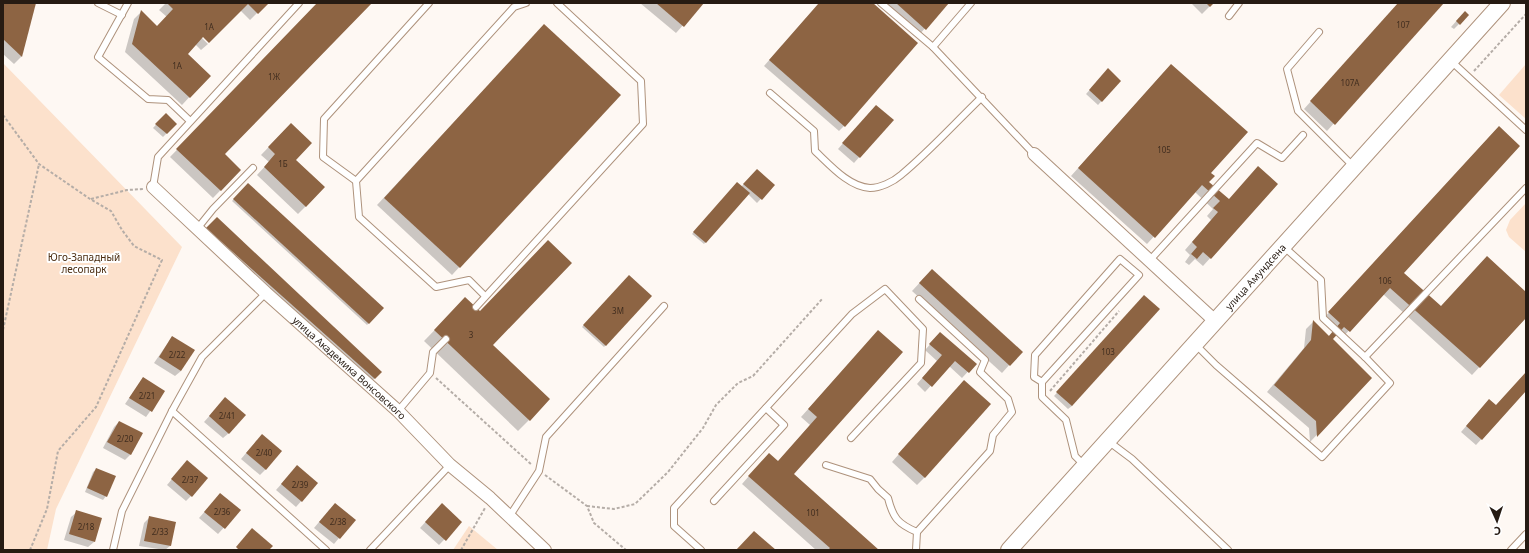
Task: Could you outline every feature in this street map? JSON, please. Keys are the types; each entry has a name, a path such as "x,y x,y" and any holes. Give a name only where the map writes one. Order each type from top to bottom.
{"main road":[{"name":"улица Амундсена","path":"1009,550 1283,246 1353,166 1502,3"}],"street":[{"path":"1034,154 1215,321"},
{"name":"улица Академика Вонсовского","path":"153,187 266,293 398,411 450,464 490,498 545,550"}],"lane":[{"path":"98,3 122,15"},
{"path":"128,3 98,57 148,99 168,100 190,121"},
{"path":"153,187 158,157 298,3"},
{"path":"356,181 323,157 324,119 429,3"},
{"path":"485,296 469,280 436,287 359,217 356,181 514,7 526,3"},
{"path":"476,307 643,124 641,81 557,3"},
{"path":"881,3 933,47 982,97 1034,154"},
{"path":"933,47 971,3"},
{"path":"1229,16 1239,3"},
{"path":"1319,32 1287,69 1298,111 1353,166"},
{"path":"1449,60 1526,130"},
{"path":"770,93 814,131 815,151 854,184 870,188 882,186 900,176 982,97"},
{"path":"1150,260 1256,143 1282,158 1303,135"},
{"path":"197,229 213,209 253,168"},
{"path":"1365,357 1526,188"},
{"path":"1195,344 1216,365 1322,457 1390,383 1365,357 1323,318 1321,280 1283,246"},
{"path":"1042,382 1034,376 1035,355 1120,259 1139,275 1042,382 1042,397 1066,420 1075,456 1085,466"},
{"path":"701,550 674,526 674,508 852,314 885,288 923,329 921,363 851,438"},
{"path":"113,550 122,511 172,411 202,357 266,293"},
{"path":"916,550 916,532 990,451 993,435 1012,412 1008,399 980,372 985,360 919,299"},
{"path":"509,517 539,471 546,437 664,306"},
{"path":"398,411 430,373 433,352 446,339"},
{"path":"714,501 784,425 766,408"},
{"path":"172,411 326,550"},
{"path":"1108,441 1132,459 1228,550"},
{"path":"370,550 450,464"},
{"path":"826,465 870,479 878,490 888,498 891,510 901,525 916,532"},
{"path":"1511,550 1526,534"}],"path":[{"path":"1472,81 1473,72 1526,14"},
{"path":"3,115 39,164 90,199 111,211 122,230 134,246 162,260 96,407 58,451 47,510 30,550"},
{"path":"3,330 39,164"},
{"path":"90,199 127,190 153,187"},
{"path":"430,373 539,471 587,506 614,509 636,504 672,467 703,428 716,405 738,383 753,376 823,298"},
{"path":"1050,391 1120,310"},
{"path":"461,550 490,498"},
{"path":"587,506 594,523 626,550"}],"green space":[{"name":"Юго-Западный лесопарк","path":"3,63 182,247 56,509 47,550 3,550"},
{"path":"1526,64 1526,119 1499,95"},
{"path":"1526,203 1526,252 1509,237 1506,230 1510,220"},
{"path":"469,526 498,550 453,550"}],"building":[{"path":"3,3 36,3 22,57 3,39"},
{"path":"167,3 269,3 258,14 248,4 209,43 203,37 188,54 211,76 190,98 132,44 141,10 157,26 173,9"},
{"path":"317,3 372,3 225,154 241,170 221,191 176,149"},
{"path":"656,3 704,3 684,27"},
{"path":"819,3 873,3 918,43 845,127 769,60"},
{"path":"896,3 949,3 926,30"},
{"path":"1206,3 1214,3 1210,7"},
{"path":"1398,3 1444,3 1335,125 1310,101"},
{"path":"1465,11 1469,15 1460,25 1456,21"},
{"path":"544,24 621,95 460,268 384,198"},
{"path":"1171,64 1248,132 1211,173 1215,176 1209,182 1229,199 1258,166 1278,184 1211,259 1203,252 1197,259 1191,254 1197,247 1192,242 1218,212 1213,208 1220,201 1202,185 1155,238 1078,168"},
{"path":"1108,68 1121,81 1102,102 1089,90"},
{"path":"876,105 894,120 860,158 842,143"},
{"path":"166,113 177,124 167,134 155,124"},
{"path":"291,123 312,143 296,160 325,187 306,207 264,167 275,154 268,147"},
{"path":"1499,126 1520,146 1404,273 1441,306 1487,256 1526,292 1526,318 1480,368 1390,288 1350,332 1344,327 1333,339 1372,378 1317,437 1316,421 1274,385 1311,340 1313,320 1329,336 1340,323 1328,312"},
{"path":"757,169 775,185 762,200 743,184"},
{"path":"737,182 750,193 706,243 693,232"},
{"path":"248,183 384,308 369,324 233,199"},
{"path":"217,217 382,372 375,379 206,228"},
{"path":"548,240 572,263 493,345 550,399 530,421 434,330 465,297 480,311"},
{"path":"932,269 1023,352 1010,366 919,283"},
{"path":"629,275 652,296 606,346 583,325"},
{"path":"1144,295 1160,309 1072,406 1056,392"},
{"path":"878,330 903,352 794,474 879,550 828,550 830,548 748,476 769,453 778,461 817,417 808,409"},
{"path":"940,332 977,364 969,373 955,361 932,387 922,378 942,355 929,344"},
{"path":"172,336 195,350 181,371 159,357"},
{"path":"1526,372 1526,391 1482,440 1466,426 1489,399 1496,405"},
{"path":"143,377 165,391 152,412 129,398"},
{"path":"964,380 991,404 925,478 898,454"},
{"path":"225,397 246,415 229,434 209,416"},
{"path":"119,421 143,433 131,455 107,442"},
{"path":"262,434 282,451 266,470 246,453"},
{"path":"187,460 208,478 192,497 171,479"},
{"path":"297,465 318,483 302,502 281,484"},
{"path":"96,468 116,476 107,497 87,488"},
{"path":"220,493 241,510 225,529 204,512"},
{"path":"335,503 356,520 340,539 319,522"},
{"path":"442,503 462,522 446,541 425,522"},
{"path":"76,510 102,518 95,542 69,534"},
{"path":"149,516 176,522 171,546 144,541"},
{"path":"252,528 273,546 269,550 239,550 236,547"},
{"path":"754,531 776,550 736,550"}]}
